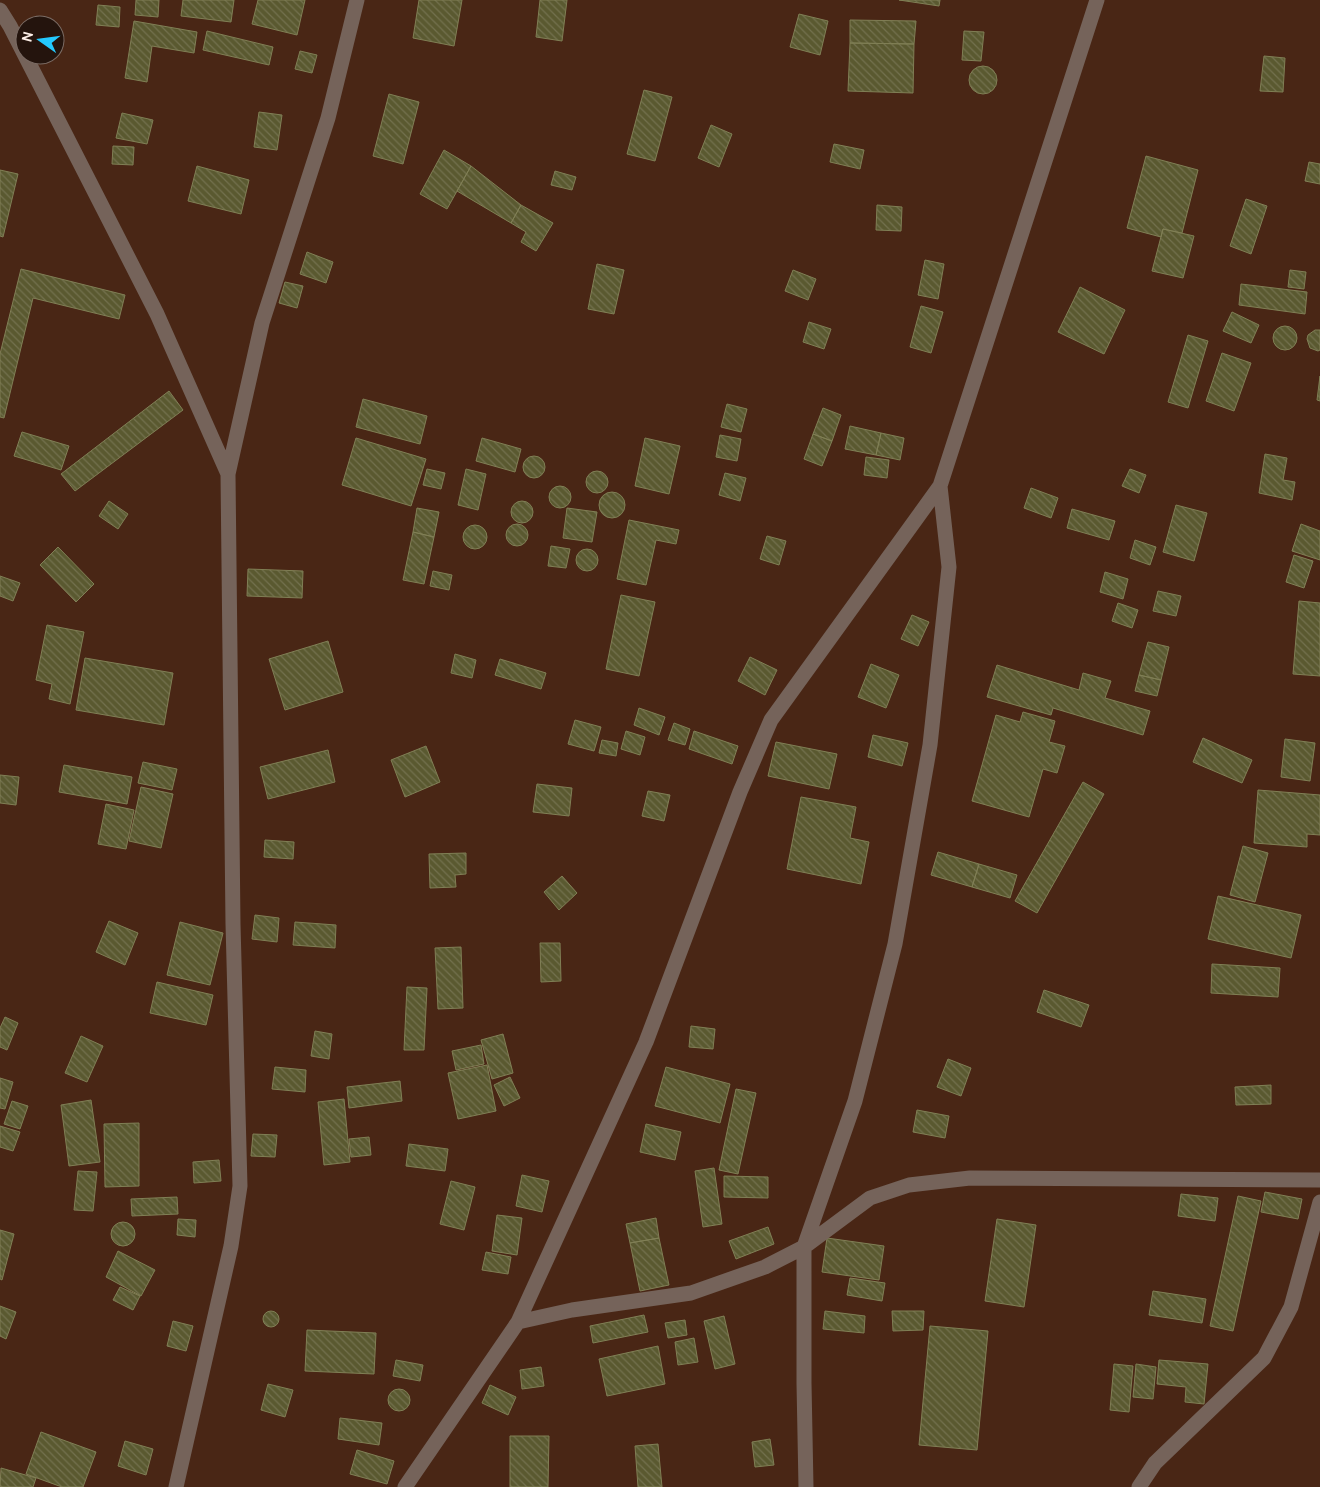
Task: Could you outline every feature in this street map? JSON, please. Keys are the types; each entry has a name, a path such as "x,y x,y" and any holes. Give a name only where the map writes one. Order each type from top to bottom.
{"street":[{"path":"176,1487 231,1246 240,1186 233,924 228,474 262,323 328,118 357,0"},
{"path":"405,1487 518,1322 646,1042 740,792 771,720 940,486 1097,0"},
{"path":"0,10 10,26 157,314 228,474"},
{"path":"806,1487 804,1248 855,1101 895,944 930,745 950,567 940,486"},
{"path":"518,1322 572,1310 690,1294 765,1267 804,1248 870,1198 909,1185 970,1178 1320,1180"},
{"path":"1139,1487 1155,1463 1264,1358 1291,1307 1320,1202"}],"building":[{"path":"136,0 159,0 158,17 135,15"},
{"path":"183,0 234,0 231,22 181,16"},
{"path":"258,0 305,0 297,35 252,24"},
{"path":"419,0 462,0 454,46 413,38"},
{"path":"540,0 567,0 562,41 536,37"},
{"path":"899,0 940,0 939,6"},
{"path":"98,5 120,7 119,27 96,25"},
{"path":"799,14 828,21 820,55 790,47"},
{"path":"850,20 916,21 914,44 850,43"},
{"path":"134,21 197,32 194,53 152,46 147,82 125,78"},
{"path":"207,31 273,47 269,65 203,50"},
{"path":"964,31 984,32 981,61 962,60"},
{"path":"850,43 914,44 913,93 848,91"},
{"path":"300,51 317,55 312,73 295,69"},
{"path":"1264,56 1285,58 1283,92 1260,91"},
{"path":"983,66 993,70 997,80 993,90 983,94 973,90 969,80 973,70"},
{"path":"644,90 672,97 655,161 627,154"},
{"path":"389,94 419,102 403,164 373,156"},
{"path":"259,112 282,115 277,150 254,147"},
{"path":"122,113 153,120 147,144 116,138"},
{"path":"711,125 732,134 719,167 698,158"},
{"path":"834,144 864,150 860,169 830,162"},
{"path":"113,146 134,147 133,165 112,164"},
{"path":"444,150 471,166 447,209 420,194"},
{"path":"1146,156 1198,170 1182,233 1163,229 1161,237 1127,228"},
{"path":"1309,162 1320,164 1320,184 1305,181"},
{"path":"197,166 249,180 241,214 188,201"},
{"path":"471,166 521,205 511,223 457,191"},
{"path":"0,170 18,174 3,237 0,236"},
{"path":"555,171 576,177 572,190 551,185"},
{"path":"1246,199 1267,206 1251,254 1230,246"},
{"path":"521,205 553,223 536,251 521,242 526,232 511,223"},
{"path":"877,205 902,207 901,231 876,230"},
{"path":"1163,229 1194,236 1183,278 1152,271"},
{"path":"307,252 333,262 326,283 300,274"},
{"path":"925,260 944,264 938,299 918,295"},
{"path":"597,264 624,270 614,314 588,309"},
{"path":"21,269 125,295 119,319 33,298 4,418 0,417 0,354"},
{"path":"793,270 816,279 808,300 785,291"},
{"path":"1290,270 1306,272 1304,289 1288,287"},
{"path":"285,282 303,286 297,308 279,303"},
{"path":"1241,284 1307,292 1305,314 1239,305"},
{"path":"1080,287 1125,310 1104,354 1058,332"},
{"path":"921,306 943,312 931,353 910,347"},
{"path":"1232,312 1259,325 1251,343 1223,331"},
{"path":"809,322 831,329 824,349 803,342"},
{"path":"1285,326 1290,327 1296,333 1296,343 1290,349 1285,350 1280,349 1274,343 1273,338 1274,333 1280,327"},
{"path":"1315,330 1320,330 1320,350 1318,351 1310,348 1307,339 1308,335"},
{"path":"1188,335 1208,341 1188,408 1168,402"},
{"path":"1222,353 1251,363 1234,411 1206,401"},
{"path":"1320,376 1320,401 1317,400"},
{"path":"169,391 183,410 75,491 61,474"},
{"path":"363,399 427,416 420,444 356,427"},
{"path":"727,404 747,409 741,432 721,427"},
{"path":"823,408 841,415 832,441 813,434"},
{"path":"850,426 881,433 876,455 845,449"},
{"path":"22,432 69,446 61,470 14,456"},
{"path":"881,433 904,438 900,460 876,455"},
{"path":"813,434 832,441 822,466 804,459"},
{"path":"720,435 741,439 737,461 716,457"},
{"path":"356,438 426,459 411,506 342,485"},
{"path":"482,438 521,449 515,472 476,461"},
{"path":"645,438 680,446 669,494 635,486"},
{"path":"1265,454 1287,458 1283,480 1295,482 1292,500 1259,493"},
{"path":"534,456 542,459 545,467 542,475 534,478 526,475 523,467 526,459"},
{"path":"866,457 889,460 887,478 864,475"},
{"path":"427,469 445,473 441,489 423,485"},
{"path":"466,469 486,474 478,510 458,505"},
{"path":"1130,469 1146,475 1139,493 1122,486"},
{"path":"597,471 605,474 608,482 605,490 597,493 589,490 586,482 589,474"},
{"path":"725,473 746,478 740,501 719,495"},
{"path":"560,486 570,493 571,497 564,507 560,508 550,501 549,497 556,487"},
{"path":"1031,488 1058,498 1051,518 1024,508"},
{"path":"612,492 621,496 625,505 621,514 612,518 603,514 599,505 603,496"},
{"path":"109,501 128,514 118,529 99,516"},
{"path":"522,501 532,508 533,512 526,522 522,523 512,516 511,512 518,502"},
{"path":"1176,505 1207,513 1194,561 1163,552"},
{"path":"417,508 439,512 434,537 413,532"},
{"path":"567,508 597,512 592,542 563,538"},
{"path":"1072,509 1115,521 1109,540 1067,528"},
{"path":"629,520 679,530 676,544 656,540 646,585 617,579"},
{"path":"517,524 525,527 528,535 525,543 517,546 509,543 506,535 509,527"},
{"path":"1301,524 1320,531 1320,560 1292,551"},
{"path":"475,525 480,526 486,532 486,542 480,548 475,549 470,548 464,542 463,537 464,532 470,526"},
{"path":"413,532 434,537 424,584 403,580"},
{"path":"767,536 786,541 779,565 760,559"},
{"path":"1135,540 1156,547 1150,565 1130,558"},
{"path":"551,546 570,549 566,568 548,566"},
{"path":"58,547 94,584 76,602 40,565"},
{"path":"587,549 595,552 598,560 595,568 587,571 579,568 576,560 579,552"},
{"path":"1294,555 1313,561 1304,588 1286,582"},
{"path":"248,569 303,571 302,598 247,596"},
{"path":"433,571 452,575 449,590 430,586"},
{"path":"1105,572 1128,579 1123,599 1100,592"},
{"path":"0,576 20,583 13,601 0,596"},
{"path":"1158,591 1181,596 1176,616 1153,611"},
{"path":"621,595 655,602 639,676 606,669"},
{"path":"1299,601 1320,603 1320,676 1293,674"},
{"path":"1118,603 1138,610 1132,628 1112,621"},
{"path":"912,615 929,622 918,646 901,639"},
{"path":"47,625 84,632 70,704 49,699 52,684 36,680"},
{"path":"328,641 343,692 285,710 269,659"},
{"path":"1148,642 1169,647 1161,680 1139,675"},
{"path":"455,654 476,660 472,678 451,673"},
{"path":"750,657 777,670 765,695 738,681"},
{"path":"85,658 173,673 164,725 76,710"},
{"path":"500,659 546,673 541,689 495,675"},
{"path":"871,664 899,675 886,708 858,697"},
{"path":"997,665 1079,690 1083,673 1111,681 1105,698 1150,711 1143,735 1053,708 1051,715 987,697"},
{"path":"1139,675 1161,680 1157,696 1135,691"},
{"path":"639,708 665,717 659,735 634,725"},
{"path":"1023,712 1055,721 1049,742 1065,746 1057,773 1043,769 1029,817 972,801 996,715 1020,722"},
{"path":"575,720 601,727 594,751 568,744"},
{"path":"674,723 690,729 685,745 668,740"},
{"path":"626,731 645,737 640,755 621,749"},
{"path":"694,731 738,746 732,764 689,749"},
{"path":"873,735 908,743 902,766 868,757"},
{"path":"1203,738 1252,760 1242,783 1193,762"},
{"path":"1285,739 1315,743 1310,781 1281,777"},
{"path":"602,740 618,743 616,756 599,753"},
{"path":"776,742 837,754 829,789 768,776"},
{"path":"426,746 440,782 405,797 391,760"},
{"path":"328,750 335,782 268,799 260,767"},
{"path":"143,762 177,769 172,790 138,783"},
{"path":"64,765 132,777 127,804 59,792"},
{"path":"0,775 19,777 16,805 0,803"},
{"path":"1083,782 1104,794 1037,913 1015,901"},
{"path":"537,784 572,788 569,816 533,812"},
{"path":"141,787 173,794 161,848 129,841"},
{"path":"1258,790 1320,795 1320,835 1307,834 1307,847 1254,843"},
{"path":"648,791 670,795 664,821 642,816"},
{"path":"801,797 856,807 850,838 869,842 861,884 787,869"},
{"path":"106,804 134,810 126,849 98,844"},
{"path":"265,840 294,842 293,859 264,857"},
{"path":"1243,846 1268,853 1255,902 1230,895"},
{"path":"938,852 979,864 972,887 931,875"},
{"path":"466,853 466,874 455,875 456,887 430,888 429,854"},
{"path":"979,864 1017,875 1010,898 972,887"},
{"path":"562,876 577,893 559,910 544,892"},
{"path":"1218,896 1301,915 1291,958 1208,939"},
{"path":"255,915 279,918 277,942 252,939"},
{"path":"109,921 138,933 125,965 96,952"},
{"path":"180,922 223,933 210,985 167,975"},
{"path":"295,922 336,925 335,948 293,945"},
{"path":"540,943 560,943 561,981 541,982"},
{"path":"461,947 463,1008 438,1009 435,948"},
{"path":"1212,964 1280,968 1278,997 1211,993"},
{"path":"157,982 213,995 206,1025 150,1013"},
{"path":"407,987 427,988 424,1050 404,1050"},
{"path":"1044,990 1089,1005 1081,1027 1037,1012"},
{"path":"5,1017 18,1023 7,1050 0,1047 0,1028"},
{"path":"691,1026 715,1029 713,1049 689,1047"},
{"path":"315,1031 332,1034 329,1059 311,1056"},
{"path":"503,1034 513,1073 492,1079 481,1040"},
{"path":"81,1036 103,1046 87,1082 65,1073"},
{"path":"481,1045 484,1064 456,1070 452,1051"},
{"path":"948,1059 971,1068 961,1096 937,1087"},
{"path":"487,1065 496,1111 458,1119 448,1073"},
{"path":"275,1067 306,1070 305,1092 272,1089"},
{"path":"666,1067 730,1084 720,1123 655,1106"},
{"path":"510,1077 520,1098 504,1106 494,1085"},
{"path":"0,1078 13,1082 5,1109 0,1108"},
{"path":"400,1081 402,1101 349,1108 347,1087"},
{"path":"1271,1085 1271,1104 1236,1105 1235,1087"},
{"path":"736,1089 756,1093 738,1174 719,1170"},
{"path":"344,1099 350,1162 324,1165 318,1102"},
{"path":"91,1100 100,1162 69,1166 61,1105"},
{"path":"12,1101 28,1106 20,1129 4,1124"},
{"path":"917,1110 949,1116 945,1138 913,1132"},
{"path":"139,1123 139,1186 105,1187 104,1124"},
{"path":"646,1124 681,1132 675,1160 640,1152"},
{"path":"0,1126 20,1132 13,1151 0,1147"},
{"path":"253,1134 277,1135 275,1157 251,1156"},
{"path":"369,1137 371,1155 351,1157 349,1139"},
{"path":"409,1144 448,1149 445,1171 406,1166"},
{"path":"219,1160 221,1181 194,1183 193,1162"},
{"path":"714,1168 722,1224 703,1227 695,1171"},
{"path":"78,1171 97,1172 93,1211 74,1210"},
{"path":"522,1175 549,1181 542,1212 516,1206"},
{"path":"724,1176 768,1177 768,1198 724,1197"},
{"path":"451,1181 475,1187 464,1230 440,1224"},
{"path":"1265,1192 1302,1199 1298,1219 1261,1212"},
{"path":"1181,1194 1218,1198 1215,1221 1178,1216"},
{"path":"1238,1196 1261,1201 1233,1331 1210,1326"},
{"path":"177,1197 178,1214 132,1216 131,1199"},
{"path":"497,1215 522,1218 517,1255 492,1251"},
{"path":"656,1218 659,1238 630,1243 626,1224"},
{"path":"178,1219 196,1220 195,1237 177,1235"},
{"path":"997,1219 1036,1225 1024,1307 985,1301"},
{"path":"123,1222 132,1225 135,1234 132,1243 123,1246 114,1243 111,1234 114,1225"},
{"path":"768,1227 774,1244 736,1259 729,1241"},
{"path":"0,1230 14,1234 2,1280 0,1279"},
{"path":"659,1238 669,1285 640,1291 630,1243"},
{"path":"827,1238 884,1246 879,1280 822,1272"},
{"path":"118,1251 155,1270 141,1296 106,1277"},
{"path":"486,1252 511,1257 508,1274 482,1270"},
{"path":"850,1278 885,1283 882,1301 847,1295"},
{"path":"120,1287 140,1296 133,1310 113,1300"},
{"path":"1153,1291 1206,1299 1202,1323 1149,1315"},
{"path":"0,1306 16,1312 6,1339 0,1336"},
{"path":"268,1311 274,1311 279,1316 277,1325 268,1327 263,1322 263,1316"},
{"path":"825,1311 865,1316 864,1333 823,1329"},
{"path":"892,1311 924,1311 923,1330 893,1331"},
{"path":"644,1315 648,1332 593,1343 590,1326"},
{"path":"724,1316 735,1364 715,1369 704,1321"},
{"path":"685,1320 687,1335 668,1338 665,1323"},
{"path":"173,1321 193,1326 186,1351 167,1346"},
{"path":"930,1326 988,1331 977,1450 919,1445"},
{"path":"307,1330 376,1333 374,1374 305,1371"},
{"path":"694,1338 698,1362 678,1365 675,1342"},
{"path":"658,1346 665,1384 607,1396 599,1359"},
{"path":"396,1360 423,1365 420,1381 393,1376"},
{"path":"1159,1360 1208,1364 1204,1404 1185,1402 1186,1387 1157,1384"},
{"path":"1114,1364 1133,1366 1129,1412 1110,1410"},
{"path":"1136,1364 1156,1367 1153,1399 1133,1397"},
{"path":"541,1367 544,1386 522,1389 520,1370"},
{"path":"268,1384 293,1390 285,1417 261,1410"},
{"path":"490,1385 516,1397 508,1415 482,1403"},
{"path":"399,1389 407,1392 410,1400 407,1408 399,1411 391,1408 388,1400 391,1392"},
{"path":"340,1418 382,1423 379,1445 338,1439"},
{"path":"41,1432 96,1452 83,1487 62,1487 26,1474"},
{"path":"510,1436 549,1436 548,1487 510,1487"},
{"path":"770,1439 774,1465 755,1467 752,1442"},
{"path":"125,1441 153,1449 146,1475 118,1466"},
{"path":"658,1444 662,1487 638,1487 635,1446"},
{"path":"357,1450 394,1461 387,1484 350,1474"},
{"path":"1,1468 36,1478 33,1487 0,1487"}]}
